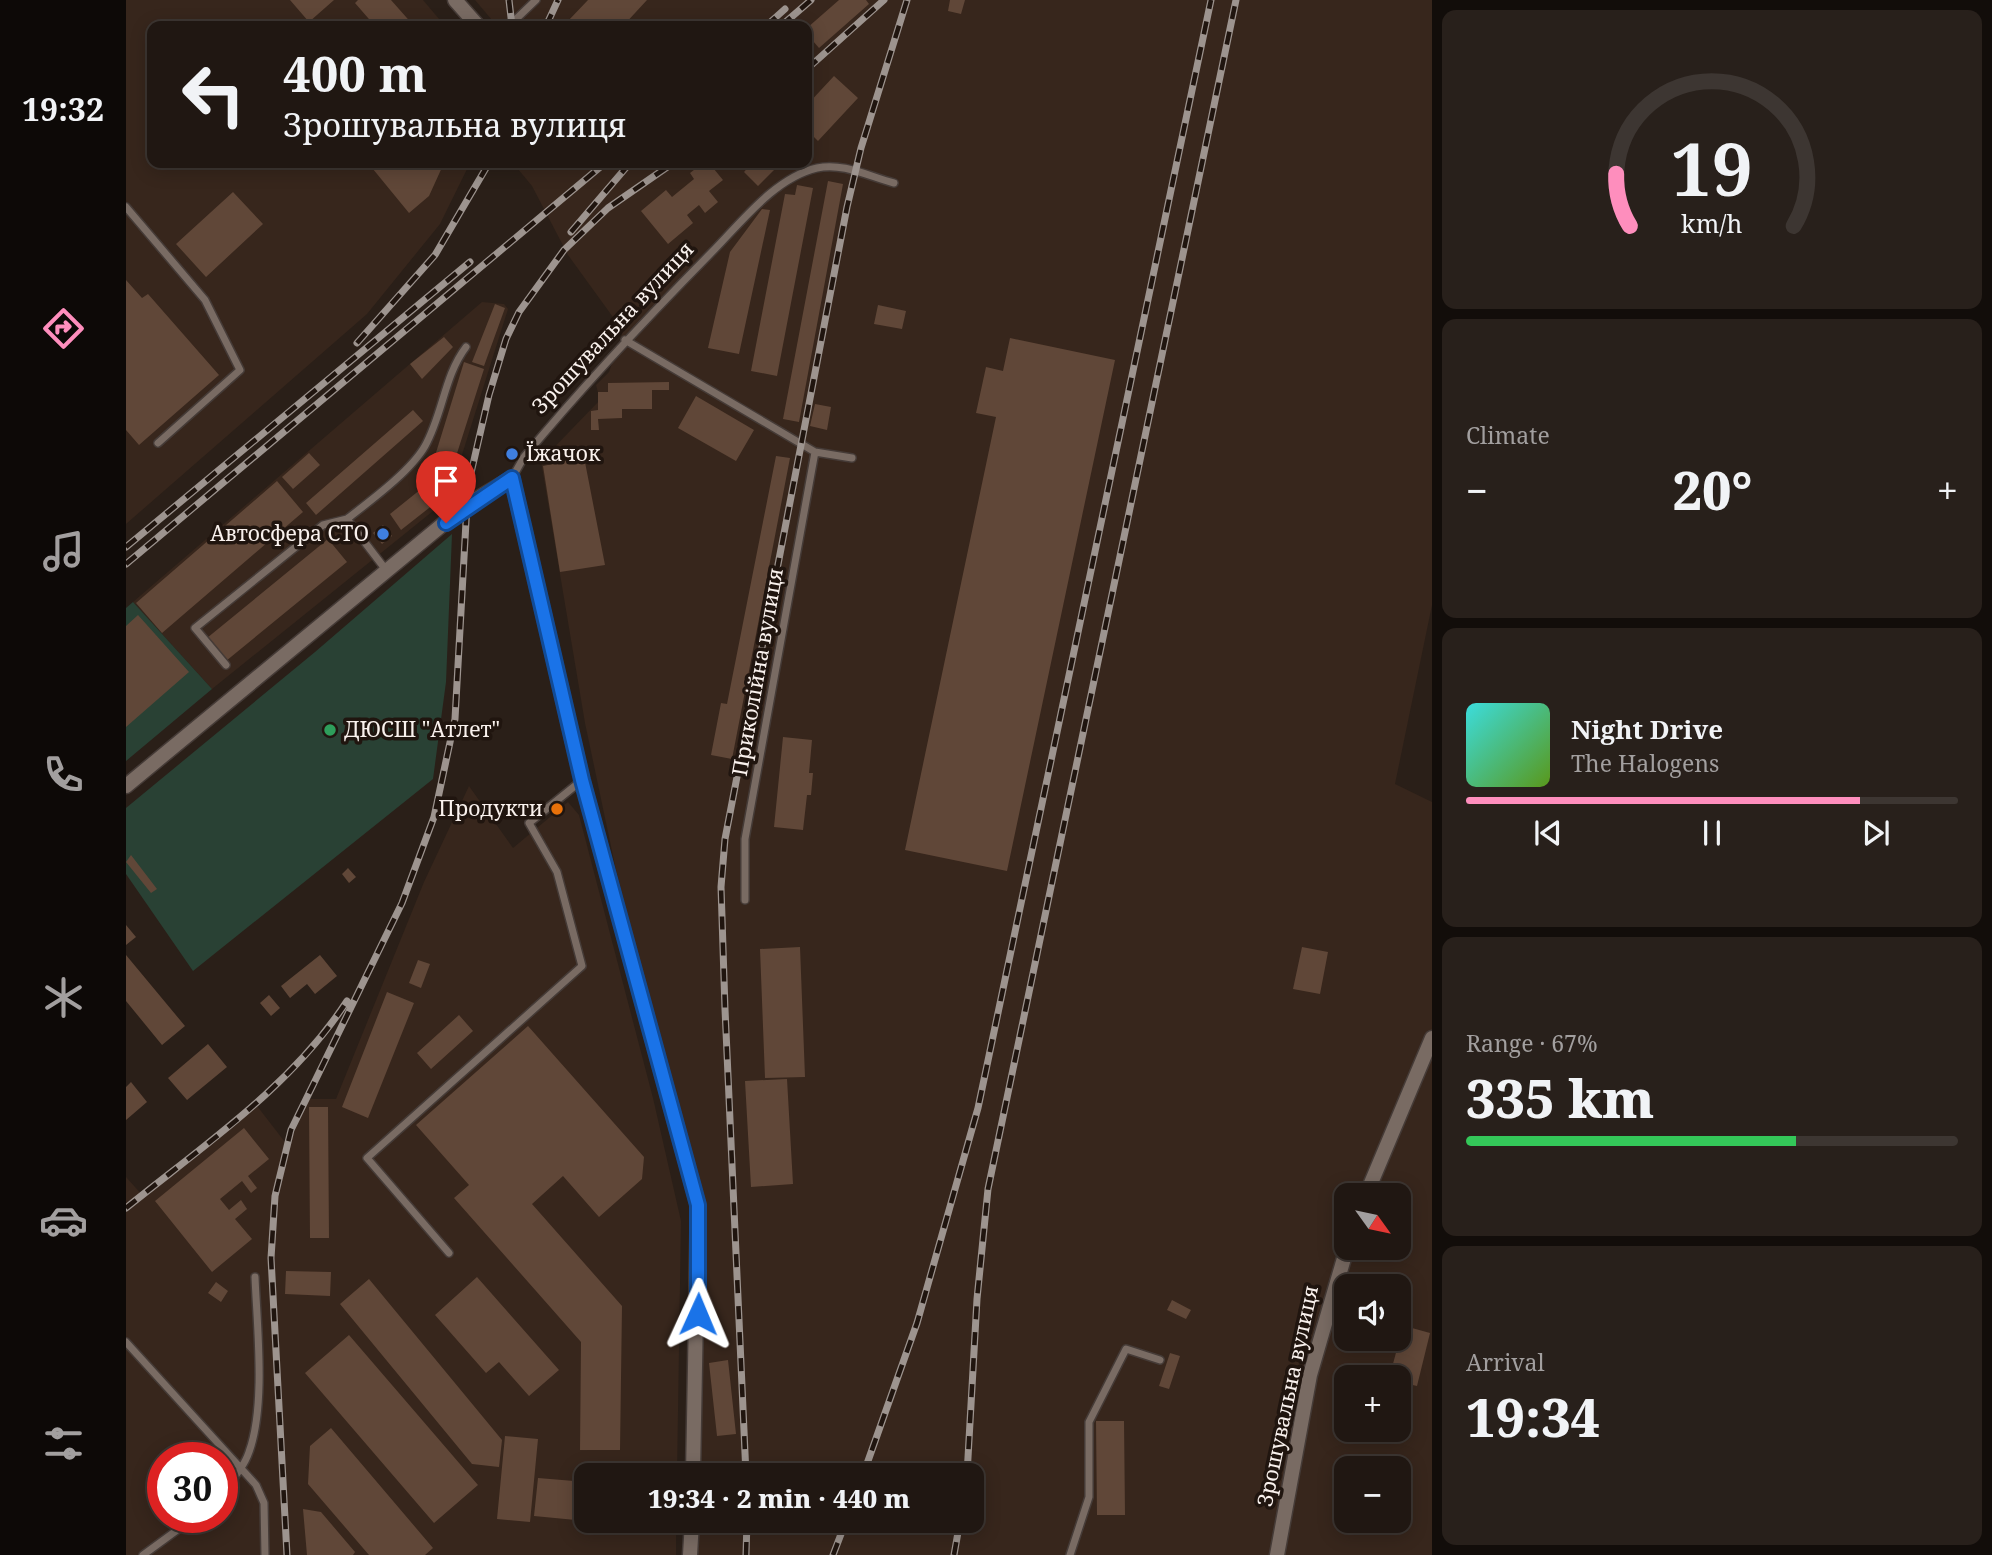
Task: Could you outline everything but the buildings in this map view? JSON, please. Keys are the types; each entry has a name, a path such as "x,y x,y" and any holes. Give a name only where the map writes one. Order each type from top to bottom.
{"street":[{"path":"455,0 474,21"},
{"path":"512,478 582,780 698,1205 693,1463"},
{"name":"Зрошувальна вулиця","path":"126,786 465,506 512,478"},
{"path":"1371,1183 1432,1038"},
{"name":"Зрошувальна вулиця","path":"1277,1555 1310,1375 1344,1260"},
{"path":"690,1555 691,1533"}],"lane":[{"path":"514,21 536,0"},
{"name":"Зрошувальна вулиця","path":"512,478 524,457 625,340 782,186 816,168 830,167 855,170 894,183"},
{"path":"126,206 205,300 240,370 158,443"},
{"path":"625,340 815,452 852,458"},
{"path":"226,665 195,628 323,524 346,519 401,475 425,447 455,362 466,347"},
{"name":"Приколійна вулиця","path":"745,900 745,838 815,452"},
{"path":"346,519 387,571"},
{"path":"449,1253 367,1158 582,966 558,872 529,822 582,780"},
{"path":"238,1473 249,1452 256,1421 258,1354 255,1277"},
{"path":"126,1342 256,1485 264,1503 265,1555"},
{"path":"1070,1555 1088,1497 1087,1436 1095,1408 1126,1349 1160,1360"},
{"path":"143,1555 173,1533"}],"shaded area":[{"path":"126,0 423,0 441,21 147,21 147,168 468,168 440,224 367,314 126,524"},
{"path":"475,0 1432,0 1432,605 1395,784 1432,802 1432,1555 696,1555 697,1533 984,1533 984,1463 699,1463 706,1219 616,870 585,723 541,461 600,400 596,385 609,372 623,331 568,255 532,186 517,168 812,168 812,21 493,21"},
{"path":"482,302 504,304 508,309 448,499 212,689 133,602"},
{"path":"469,786 513,848 568,802 579,815 653,1098 681,1221 677,1463 574,1463 574,1533 676,1533 676,1555 126,1555 126,1177 144,1197 254,1102 288,1146 309,1099 336,1099 424,882"}],"green space":[{"name":"ДЮСШ \"Атлет\"","path":"452,534 446,682 433,779 193,971 126,874 126,808 315,652"},
{"path":"133,602 212,689 126,761 126,608"}],"railway":[{"path":"509,0 511,21"},
{"path":"548,21 558,0"},
{"path":"787,21 811,0"},
{"path":"812,65 884,0"},
{"path":"745,1463 725,1009 721,887 725,839 847,207 861,148 907,0"},
{"path":"867,1463 917,1323 978,1108 1211,0"},
{"path":"968,1463 977,1299 988,1189 1236,0"},
{"path":"772,21 785,9"},
{"path":"357,343 435,255 486,168"},
{"path":"126,564 599,168"},
{"path":"571,232 626,168"},
{"path":"287,1555 271,1258 275,1196 291,1130 402,903 434,817 455,719 468,486 489,395 506,339 519,312 564,250 608,208 666,168"},
{"path":"126,547 470,262"},
{"path":"126,1208 216,1137 273,1087 325,1032 347,1001"},
{"path":"746,1555 747,1533"},
{"path":"833,1555 841,1533"},
{"path":"954,1555 958,1533"}],"place":[{"name":"Їжачок","path":"512,454"},
{"name":"Автосфера СТО","path":"383,534"},
{"name":"ДЮСШ \"Атлет\"","path":"330,730"},
{"name":"Продукти","path":"557,809"}],"route":[{"path":"446,523 465,506 512,478 582,780 698,1205 698,1314"}]}
